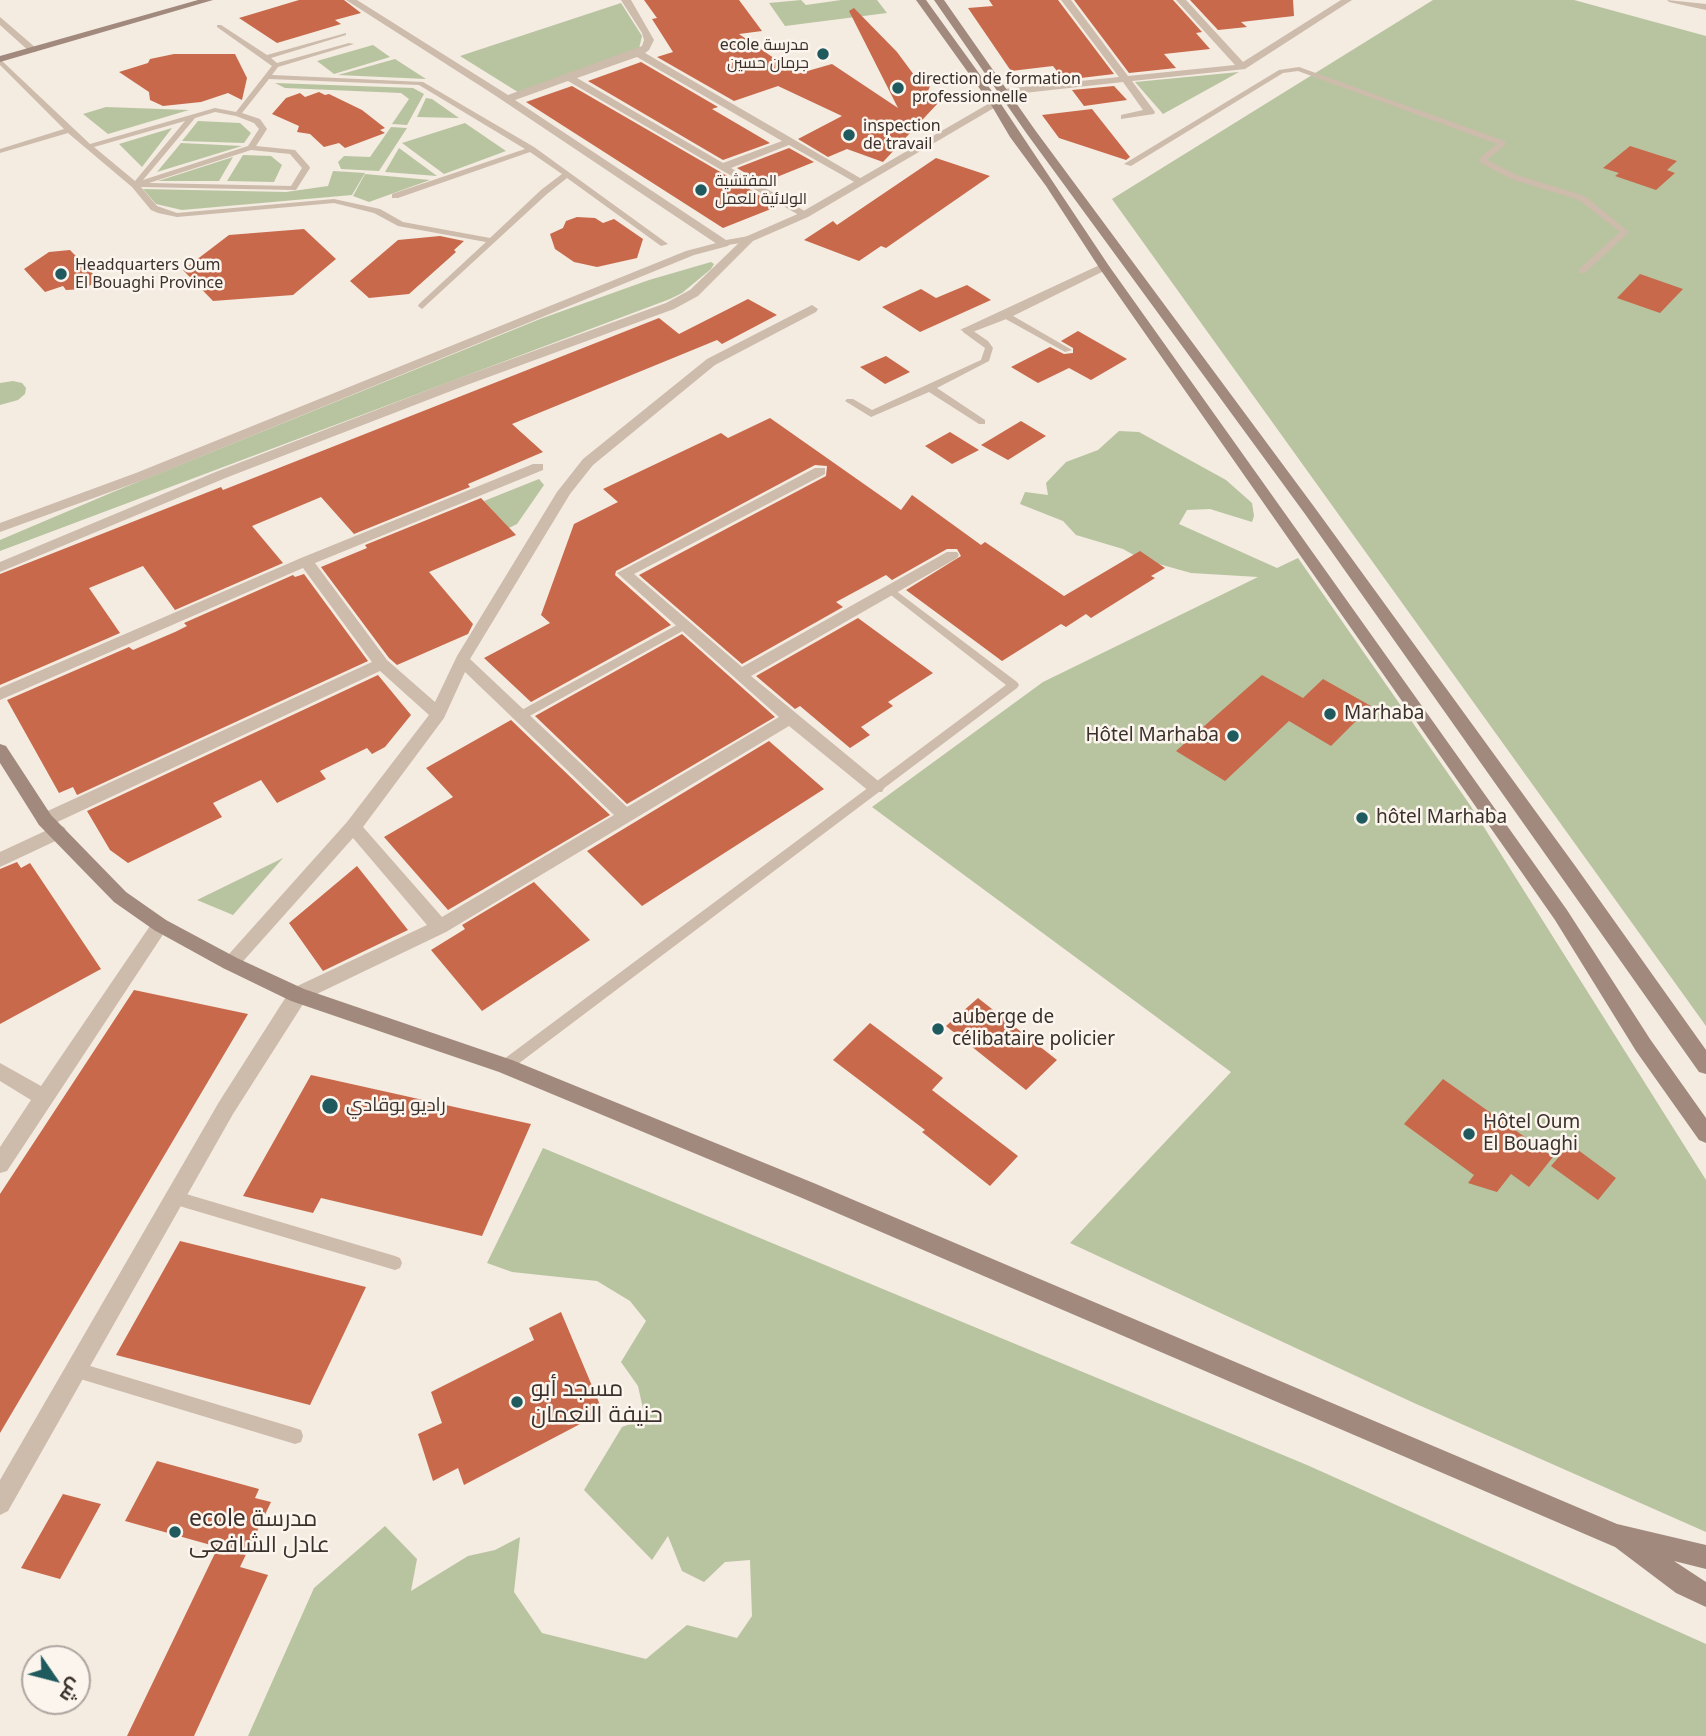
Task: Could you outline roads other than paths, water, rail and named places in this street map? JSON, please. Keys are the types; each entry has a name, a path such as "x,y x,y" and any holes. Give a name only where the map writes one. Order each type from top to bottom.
{"main road":[{"path":"0,60 208,0"},
{"path":"921,0 999,98 1351,567 1706,1066"},
{"path":"939,0 1104,267 1560,915 1643,1045 1706,1135"},
{"path":"0,750 51,826 120,897 160,925 230,963 298,995 505,1066 822,1196 1617,1536 1706,1557"},
{"path":"1617,1536 1685,1584 1706,1595"}],"street":[{"path":"351,0 507,99 724,244"},
{"path":"507,99 646,48 649,40 626,0"},
{"path":"1066,0 1150,112 1125,117"},
{"path":"1181,0 1242,67"},
{"path":"0,528 141,476 690,253 749,239 804,215 999,98 1242,67 1344,0"},
{"path":"1672,0 1706,7"},
{"path":"0,20 33,50"},
{"path":"638,53 862,182"},
{"path":"568,77 804,215"},
{"path":"723,167 790,141"},
{"path":"0,567 223,474 459,383 670,306 694,293 749,239"},
{"path":"966,330 1005,315 1104,267"},
{"path":"230,963 352,827 438,714 462,660 564,492 589,462 712,362 812,309"},
{"path":"0,694 306,561 538,467"},
{"path":"820,471 624,573 790,718 876,788"},
{"path":"742,674 952,555"},
{"path":"306,561 382,664 438,714"},
{"path":"462,660 627,817"},
{"path":"0,860 51,826 382,664"},
{"path":"0,1503 226,1108 298,995 440,927 790,718"},
{"path":"352,827 440,927"},
{"path":"0,1164 160,925"},
{"path":"0,1070 43,1097"}],"lane":[{"path":"219,26 276,66"},
{"path":"266,57 344,34"},
{"path":"238,114 276,66 351,44"},
{"path":"0,60 69,130 135,185 154,208 177,215 334,201 377,211 401,224 492,241"},
{"path":"1128,164 1281,71 1298,69 1503,143 1482,160 1514,177 1583,198 1625,232 1582,271"},
{"path":"267,78 421,83 531,149 664,244"},
{"path":"91,146 215,110 257,121 263,129 251,148"},
{"path":"135,185 193,116"},
{"path":"0,151 69,130"},
{"path":"251,148 292,152 306,168 293,188 135,185 251,148"},
{"path":"395,196 531,149"},
{"path":"422,306 544,192 567,174"},
{"path":"1005,315 1068,349"},
{"path":"850,401 872,414 985,361 989,348 966,330"},
{"path":"930,388 982,422"},
{"path":"505,1066 1013,685 891,590"},
{"path":"522,715 684,625"},
{"path":"176,1198 395,1263"},
{"path":"77,1370 295,1436"}],"place":[{"name":"ecole مدرسة جرمان حسين","path":"823,54"},
{"name":"direction de formation professionnelle","path":"898,88"},
{"name":"inspection de travail","path":"849,135"},
{"name":"المفتشية الولائية للعمل","path":"701,190"},
{"name":"Headquarters Oum El Bouaghi Province","path":"61,274"},
{"name":"Marhaba","path":"1330,714"},
{"name":"Hôtel Marhaba","path":"1233,736"},
{"name":"hôtel Marhaba","path":"1362,818"},
{"name":"auberge de célibataire policier","path":"938,1029"},
{"name":"راديو بوقادي","path":"330,1106"},
{"name":"Hôtel Oum El Bouaghi","path":"1469,1134"},
{"name":"مسجد أبو حنيفة النعمان","path":"517,1402"},
{"name":"ecole مدرسة عادل الشافعى","path":"175,1532"}]}
